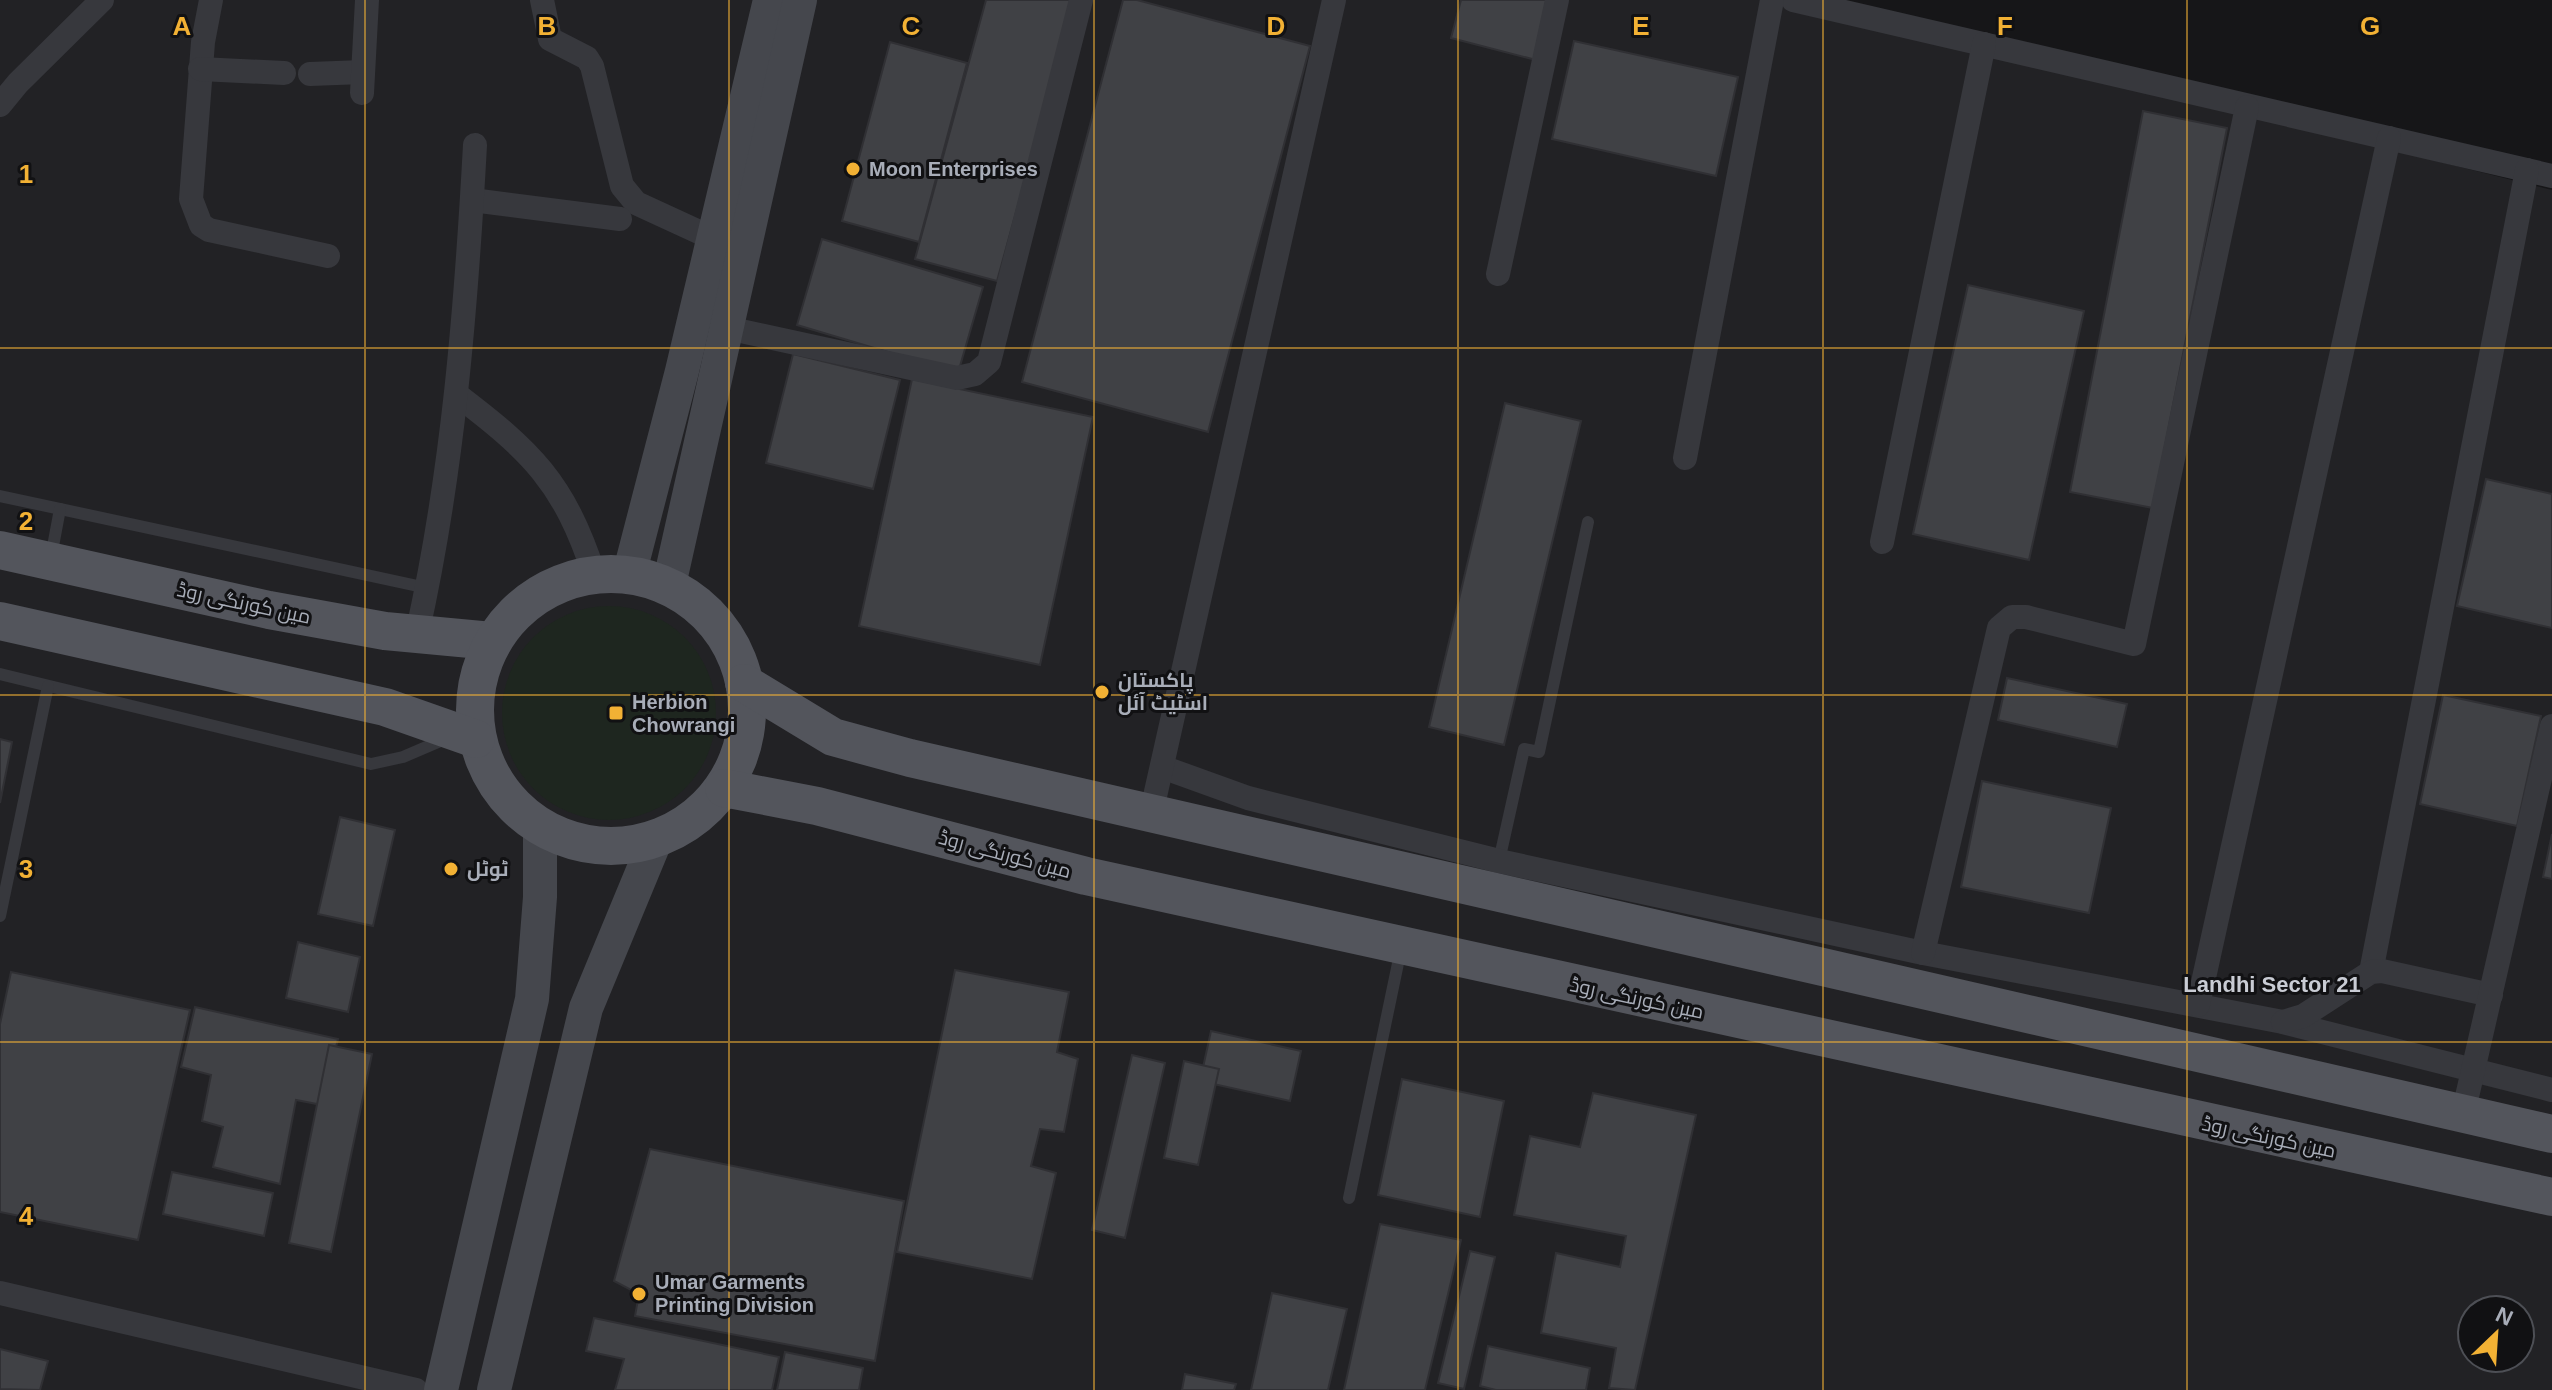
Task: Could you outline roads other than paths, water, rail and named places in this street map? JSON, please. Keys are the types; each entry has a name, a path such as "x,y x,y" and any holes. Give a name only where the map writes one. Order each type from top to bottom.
{"main road":[{"path":"611,574 682,371 770,0"},
{"path":"669,585 800,0"},
{"name":"مین کورنگی روڈ","path":"0,550 269,610 417,634 492,641"},
{"path":"611,574 669,585 712,621 733,650 744,683 747,711 744,738 724,788 705,809 682,827 656,839 597,847 540,828 498,790 467,736 474,688 492,641 522,606 562,582 611,574"},
{"path":"0,621 385,707 467,736"},
{"path":"744,683 833,737 1151,814 2134,1041 2552,1134"},
{"name":"مین کورنگی روڈ","path":"724,788 817,806 1086,876 2552,1197"},
{"path":"441,1390 532,999 540,897 540,828"},
{"path":"494,1390 586,1008 656,839"}],"street":[{"path":"0,105 102,0"},
{"path":"211,0 200,69 191,199 201,225 328,256"},
{"path":"310,74 363,82 367,0"},
{"path":"542,0 550,39 587,58 592,66 622,186 636,203 712,238"},
{"path":"727,328 957,378 975,374 989,362 1081,0"},
{"path":"1151,814 1334,0"},
{"path":"1498,274 1557,0"},
{"path":"1685,458 1772,0"},
{"path":"1793,0 2552,176"},
{"path":"1882,542 1984,44"},
{"path":"200,69 284,73"},
{"path":"1923,953 1999,628 2012,617 2026,617 2134,644 2247,107"},
{"path":"2198,1005 2389,138"},
{"path":"417,634 438,539 456,394 475,145"},
{"path":"2371,972 2527,170"},
{"path":"472,200 620,219"},
{"path":"456,394 508,434 550,478 580,533 611,574"},
{"path":"2463,1114 2552,726"},
{"path":"1162,767 1248,798 1499,861 1923,953 2283,1022 2552,1090"},
{"path":"2283,1022 2322,1005 2371,972 2382,971 2491,995"},
{"path":"0,1293 416,1390"}],"lane":[{"path":"0,496 427,588"},
{"path":"50,561 60,509"},
{"path":"1499,861 1524,749 1539,752 1588,522"},
{"path":"0,674 371,764 467,736"},
{"path":"0,916 48,686"},
{"path":"1349,1198 1402,946"}],"place":[{"name":"Moon Enterprises","path":"853,169"},
{"name":"پاکستان اسٹیٹ آئل","path":"1102,692"},
{"name":"Herbion Chowrangi","path":"616,713"},
{"name":"ٹوٹل","path":"451,869"},
{"name":"Umar Garments Printing Division","path":"639,1294"}],"district":[{"name":"Landhi Sector 21","path":"2272,984"}]}
